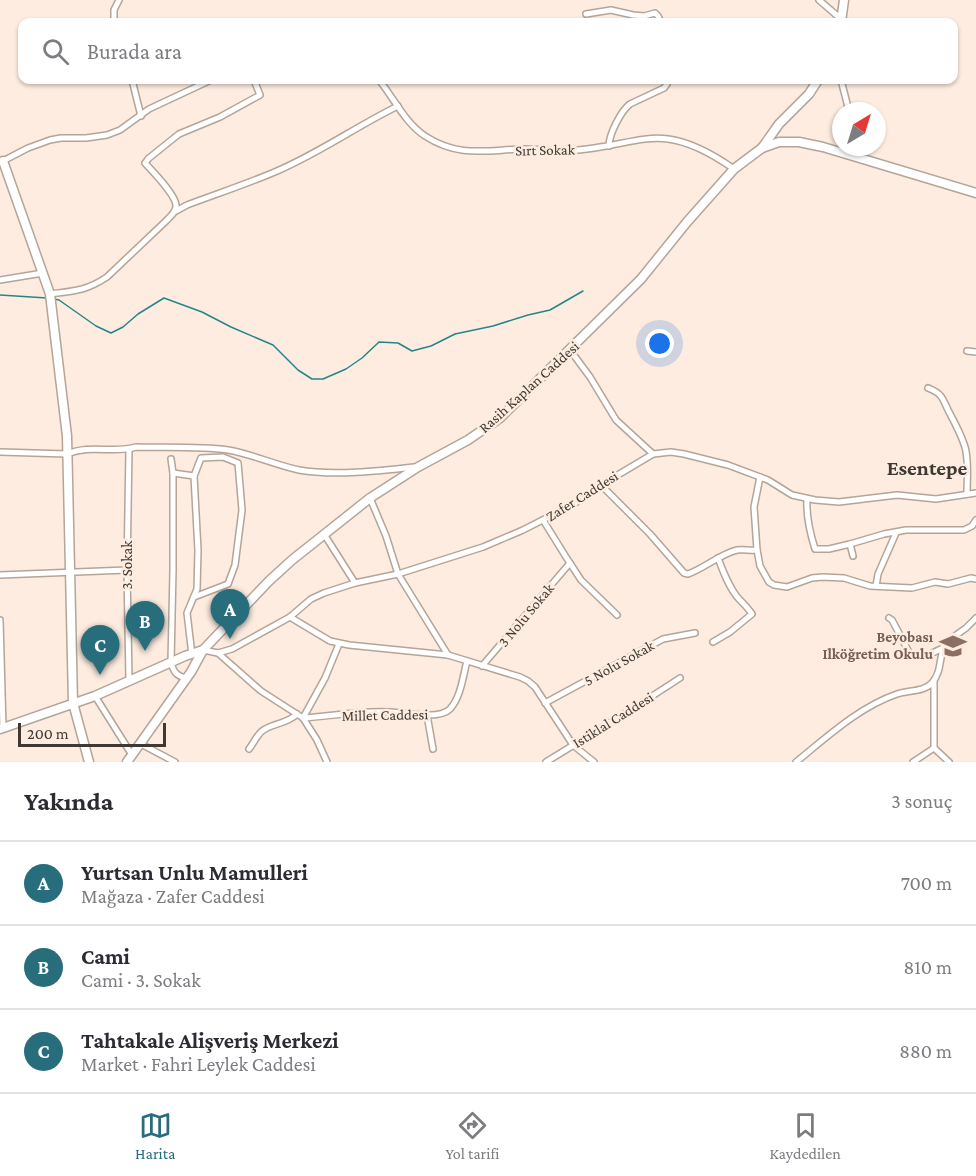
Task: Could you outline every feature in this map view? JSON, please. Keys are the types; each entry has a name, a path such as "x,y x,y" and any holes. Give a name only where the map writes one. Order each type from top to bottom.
{"street":[{"path":"114,18 114,10 119,0"},
{"path":"819,0 838,18"},
{"path":"841,18 844,0"},
{"path":"586,14 611,10 638,16 655,14 659,18"},
{"path":"133,84 141,116"},
{"path":"90,762 73,703 67,436 50,294 2,162 28,148 50,140 93,138 120,130 149,109 202,84"},
{"path":"174,212 176,203 145,163 179,134 220,117 260,95 256,84"},
{"name":"Sırt Sokak","path":"382,84 416,129 438,143 456,149 474,152 523,149 569,151 635,140 668,139 705,151 734,169"},
{"path":"609,146 611,136 625,107 668,84"},
{"path":"762,148 779,124 809,94 815,84"},
{"path":"842,84 847,102"},
{"path":"50,294 87,289 107,277 174,212 277,171 399,106"},
{"name":"Rasih Kaplan Caddesi","path":"130,758 203,650 269,581 370,498 418,467 486,429 500,418 641,279 734,169 762,148 780,142 799,142 823,147 976,193"},
{"path":"0,280 43,273"},
{"path":"570,350 590,377 616,420 653,454"},
{"path":"967,351 976,352"},
{"path":"928,388 944,399 966,449 967,494"},
{"path":"0,452 68,454 89,448 129,449 136,447 229,450 290,468 316,472 380,471 418,467"},
{"name":"3. Sokak","path":"129,449 127,570 129,680"},
{"name":"Zafer Caddesi","path":"218,653 232,649 290,617 316,596 355,583 398,574 483,547 543,520 574,504 653,454 671,452 728,465 760,477 792,495 807,499 839,502 897,495 936,499 976,494"},
{"path":"194,597 228,584 235,566 242,510 238,463 223,457 201,458 194,476 198,550 197,589 187,613 195,665"},
{"path":"171,459 173,473 171,662 175,673 179,677 186,678"},
{"path":"173,473 194,476"},
{"path":"760,477 754,507 760,566 769,582 774,585 788,587 812,578 822,577 844,578 876,586 912,588 935,582 948,584 970,578 976,579"},
{"path":"601,485 650,534 684,573 696,571 738,550 758,550"},
{"path":"370,498 386,536 398,574 448,655"},
{"path":"807,499 806,509 815,549 829,549 906,530 964,530 972,526 976,520"},
{"path":"543,520 581,580 617,615"},
{"path":"876,586 878,574 896,533"},
{"path":"324,534 355,583"},
{"path":"850,544 853,556"},
{"path":"713,642 752,614 733,589 718,558"},
{"name":"3 Nolu Sokak","path":"482,666 570,564"},
{"path":"0,575 127,570"},
{"path":"290,617 322,637 339,644 448,655 520,676 535,687 573,745 594,762"},
{"path":"889,618 913,657 919,658 943,648"},
{"path":"796,762 867,707 897,694 927,688 939,671 943,648 947,640 974,620 976,628"},
{"path":"0,621 1,729 95,696 203,650 218,653 261,691 303,718 327,762"},
{"name":"5 Nolu Sokak","path":"545,703 663,639 695,633"},
{"path":"303,718 325,678 339,644"},
{"name":"Millet Caddesi","path":"303,718 387,712 441,714 450,708 457,697 467,661"},
{"name":"Istiklal Caddesi","path":"546,762 680,678"},
{"path":"934,681 934,747 949,762"},
{"path":"95,696 130,758"},
{"path":"249,749 261,732 291,720 297,714"},
{"path":"427,715 433,749"},
{"path":"141,744 175,762"},
{"path":"914,762 934,747"}],"waterway":[{"path":"54,299 111,333 164,298 202,312 273,345 298,370 312,379 323,379 346,369 379,342 398,343 412,351 431,346 455,334 550,310 583,291"},
{"path":"0,295 47,298"}],"place":[{"name":"Yurtsan Unlu Mamulleri","path":"230,639"},
{"name":"Beyobası Ilköğretim Okulu","path":"953,646"},
{"name":"Cami","path":"145,651"},
{"name":"Tahtakale Alişveriş Merkezi","path":"100,675"}],"district":[{"name":"Esentepe","path":"927,468"}]}
